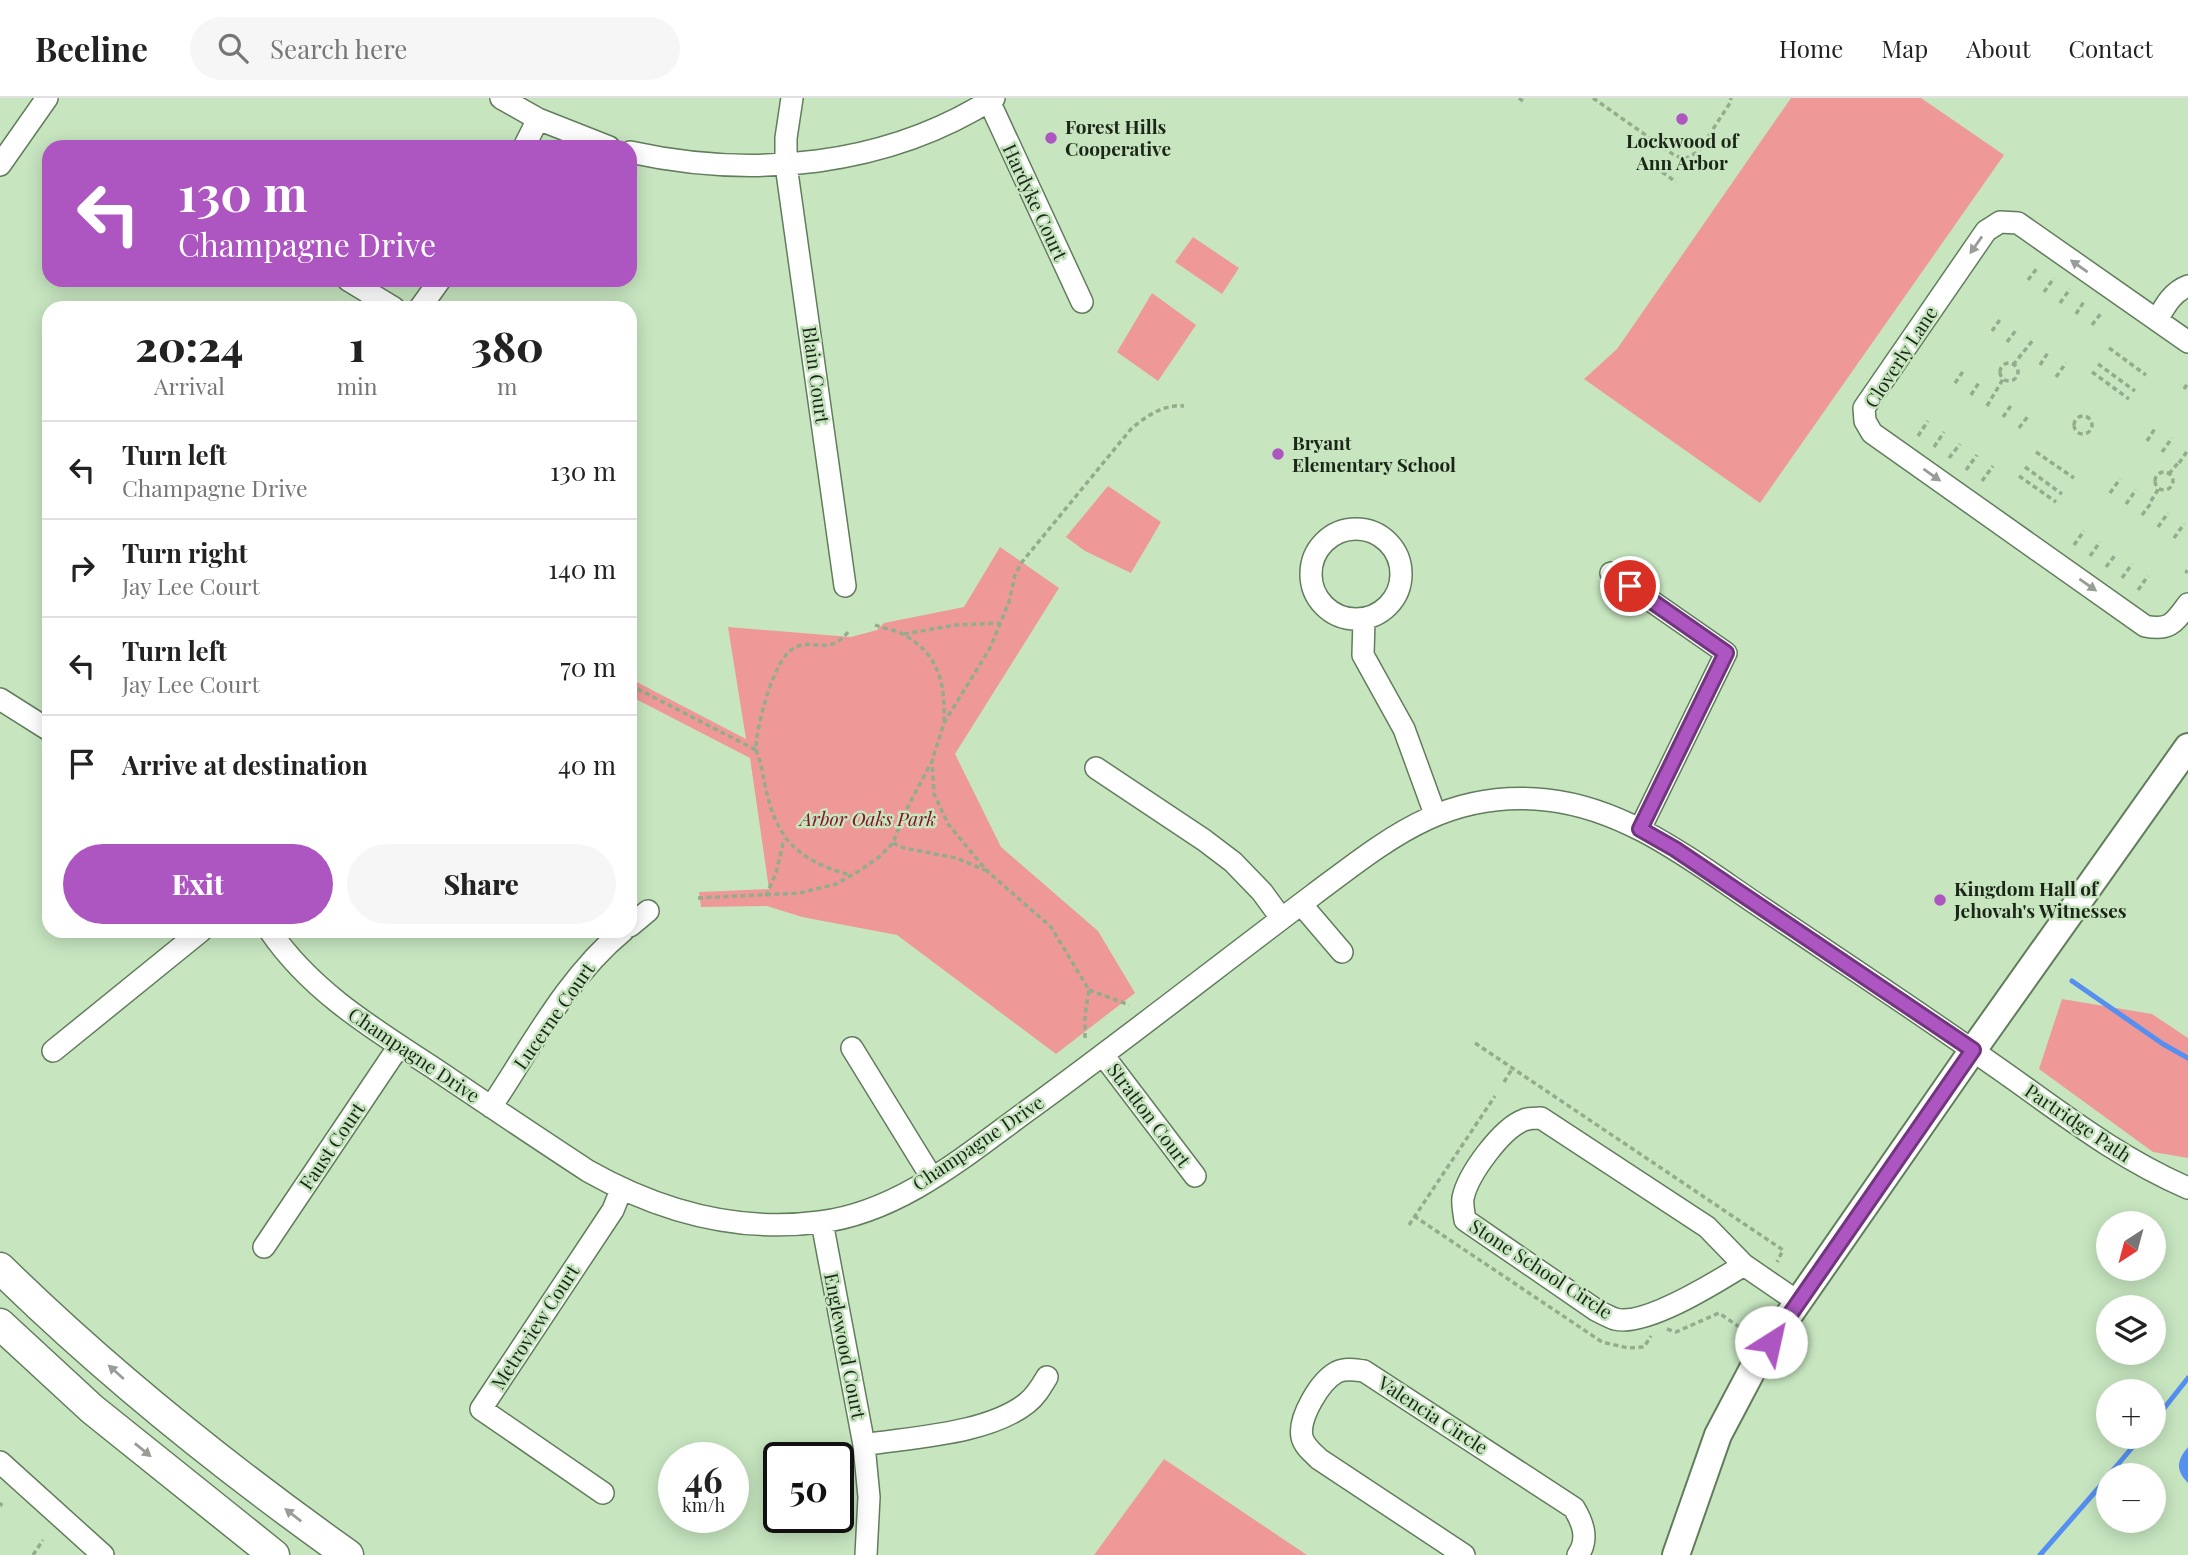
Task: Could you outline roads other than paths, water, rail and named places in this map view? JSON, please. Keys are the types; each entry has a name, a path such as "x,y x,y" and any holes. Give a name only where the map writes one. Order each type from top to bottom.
{"highway":[{"path":"0,1268 141,1395 305,1525 348,1555"},
{"path":"0,1324 92,1409 274,1555"}],"main road":[{"path":"1676,1555 1718,1435 1757,1362 1973,1050 2188,747"}],"street":[{"path":"0,165 47,98"},
{"path":"501,98 538,119 592,140"},
{"name":"Blain Court","path":"792,98 786,138 786,165 845,586"},
{"path":"637,153 691,163 763,167 824,161 903,143 991,100"},
{"name":"Hardyke Court","path":"991,100 1082,302"},
{"path":"528,140 538,119"},
{"name":"Cloverly Lane","path":"2188,342 2018,223 2000,222 1986,231 1864,408 1865,421 1872,433 2145,626 2160,629 2174,623 2188,604"},
{"path":"2157,320 2171,298 2188,285"},
{"path":"360,287 382,301"},
{"path":"1354,528 1370,530 1385,538 1396,551 1402,566 1401,584 1394,600 1381,612 1364,619 1346,618 1329,610 1317,596 1311,579 1313,560 1321,544 1336,533 1354,528"},
{"path":"1611,573 1726,653 1640,829"},
{"path":"1364,619 1363,655 1404,729 1435,814"},
{"path":"0,699 42,726"},
{"path":"1096,768 1233,862 1262,892 1281,918"},
{"name":"Champagne Drive","path":"274,938 312,981 349,1012 587,1171 621,1190 691,1215 747,1224 822,1222 890,1200 932,1178 1103,1055 1374,849 1435,814 1467,804 1543,799 1580,805 1640,829 1675,849 1973,1050"},
{"path":"1301,904 1342,952"},
{"path":"637,920 648,911"},
{"path":"53,1051 192,938"},
{"name":"Lucerne Court","path":"491,1107 567,993 589,964 616,938"},
{"name":"Faust Court","path":"264,1247 399,1046"},
{"path":"852,1048 932,1178"},
{"name":"Partridge Path","path":"1973,1050 2115,1151 2188,1188"},
{"name":"Stratton Court","path":"1103,1055 1195,1176"},
{"name":"Stone School Circle","path":"1744,1265 1694,1295 1661,1310 1642,1317 1617,1320 1596,1310 1465,1220 1463,1199 1470,1180 1508,1129 1525,1119 1541,1118 1707,1227 1744,1265 1798,1302"},
{"name":"Metroview Court","path":"603,1493 481,1409 612,1210 621,1190"},
{"name":"Englewood Court","path":"822,1222 864,1446 869,1497 866,1555"},
{"name":"Valencia Circle","path":"1464,1555 1319,1459 1308,1448 1302,1439 1301,1425 1304,1415 1327,1379 1349,1369 1364,1371 1574,1508 1582,1521 1584,1534 1583,1548 1578,1555"},
{"path":"864,1446 976,1427 1005,1418 1027,1403 1047,1377"},
{"path":"0,1462 103,1555"}],"water":[{"path":"2188,1447 2188,1483 2181,1474 2179,1465"}],"waterway":[{"path":"2072,981 2163,1044 2188,1058"},
{"path":"2166,1406 2188,1378"},
{"path":"2119,1463 2131,1449"},
{"path":"2040,1555 2096,1491"}],"place":[{"name":"Lockwood of Ann Arbor","path":"1682,119"},
{"name":"Forest Hills Cooperative","path":"1051,138"},
{"name":"Bryant Elementary School","path":"1278,454"},
{"name":"Kingdom Hall of Jehovah's Witnesses","path":"1940,900"}],"park label":[{"name":"Arbor Oaks Park","path":"868,819"}]}
